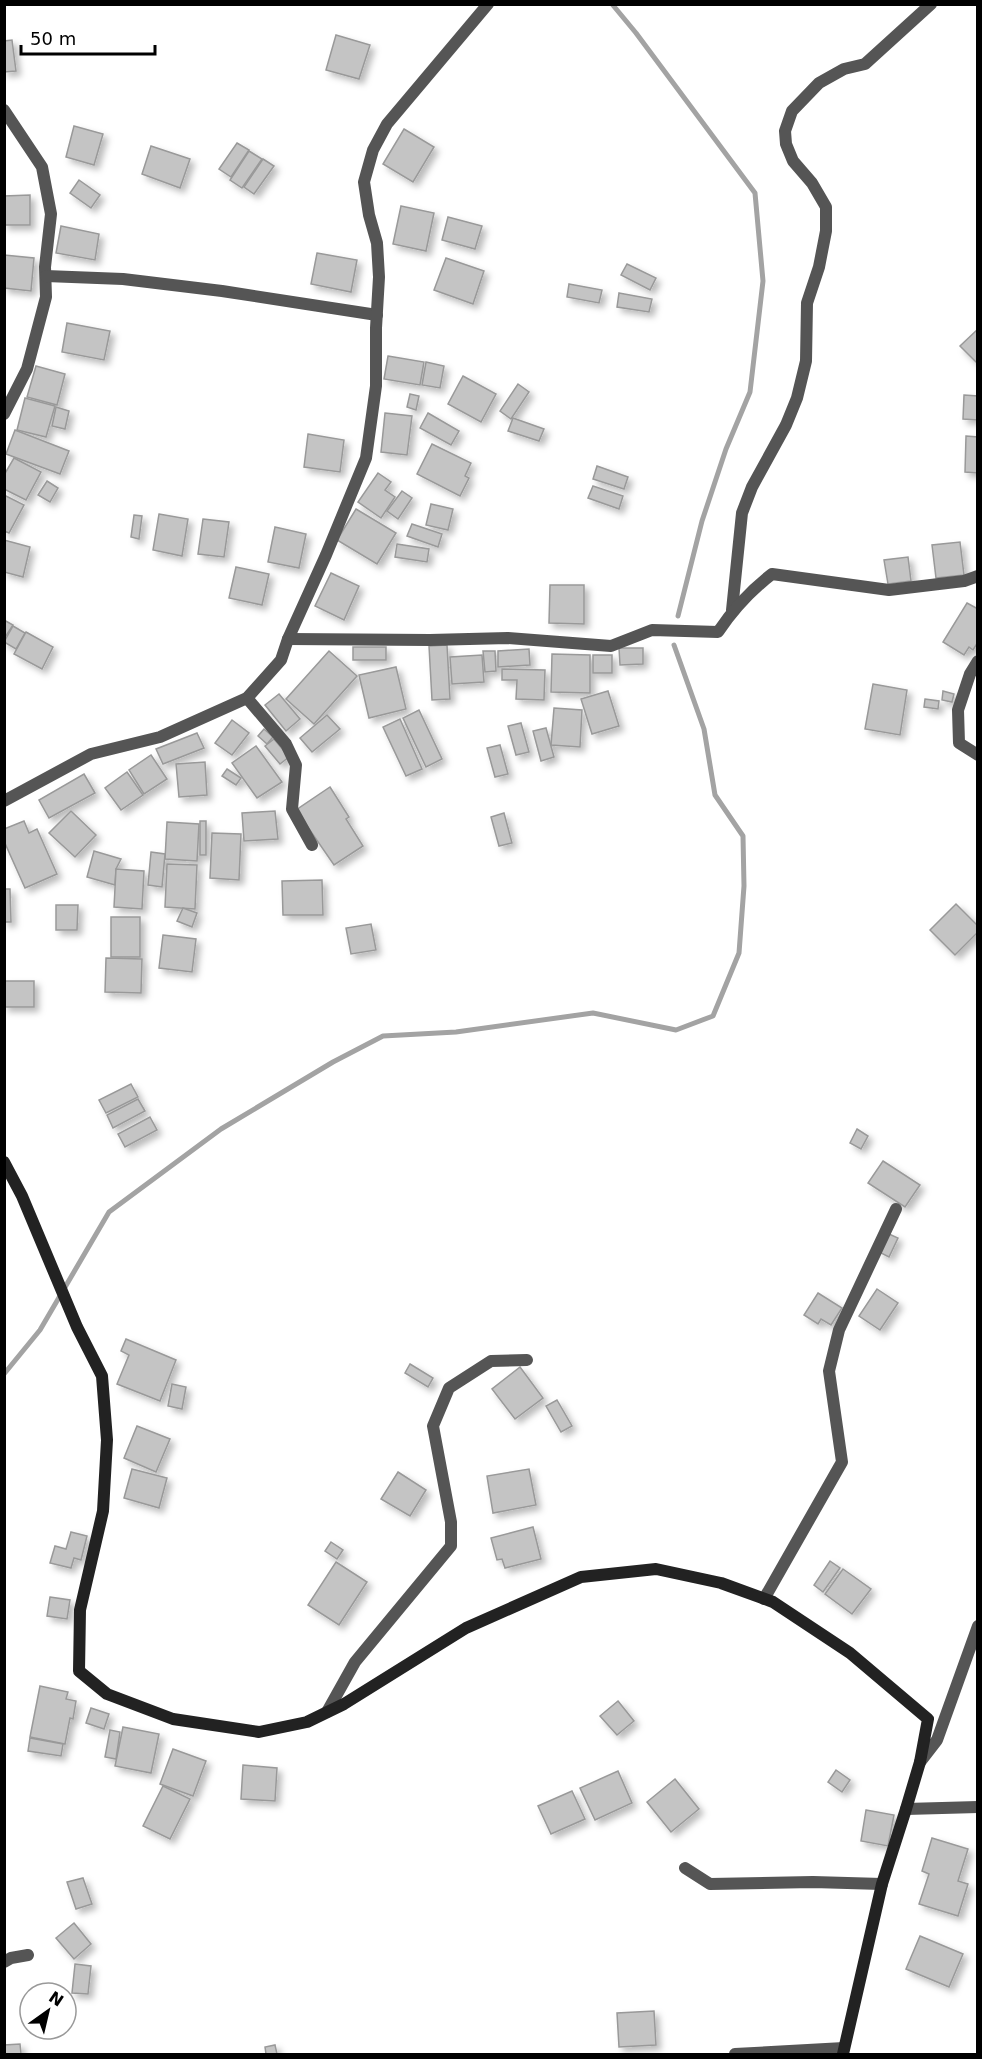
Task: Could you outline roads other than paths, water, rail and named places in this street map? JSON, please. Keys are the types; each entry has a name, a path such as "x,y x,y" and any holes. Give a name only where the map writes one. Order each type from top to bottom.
{"street":[{"path":"4,801 91,754 160,737 247,698 281,660 366,458 376,386 376,315 379,277 377,243 369,215 364,182 374,150 387,124 488,4"},
{"path":"732,610 742,513 797,398 806,361 807,303 819,267 826,231 826,207 812,183 794,161 786,144 785,131 792,111 819,83 844,69 865,64 931,4"},
{"path":"4,110 42,167 51,214 46,297 27,369 4,414"},
{"path":"46,276 123,279 222,291 376,315"},
{"path":"288,639 508,638 611,646 652,630 718,632 732,610 750,591 772,574 889,590 964,581 978,576"},
{"path":"978,661 970,674 958,710 959,743 978,755"},
{"path":"247,698 286,744 296,765 292,809 312,845"},
{"path":"4,1162 22,1196 77,1327 102,1376 107,1440 103,1511 80,1610 79,1671 107,1694 173,1719 259,1732 307,1722 344,1704 466,1628 581,1577 656,1569 721,1583 773,1602 850,1653 928,1719 920,1762 882,1884 843,2051 735,2055"},
{"path":"764,1599 842,1462 830,1371 839,1330 896,1209"},
{"path":"327,1712 356,1662 451,1546 451,1522 433,1426 449,1388 491,1361 527,1360"},
{"path":"920,1762 937,1740 978,1626"},
{"path":"906,1809 978,1807"},
{"path":"685,1868 710,1884 813,1882 882,1884"},
{"path":"4,1962 11,1958 28,1955"}],"waterway":[{"path":"612,4 755,193 763,281 750,392 726,449 702,521 678,616"},
{"path":"4,1374 40,1330 109,1212 221,1129 333,1062 383,1036 456,1032 593,1013 676,1030 713,1016 739,953 744,886 743,836 715,795 704,729 674,645"}]}
